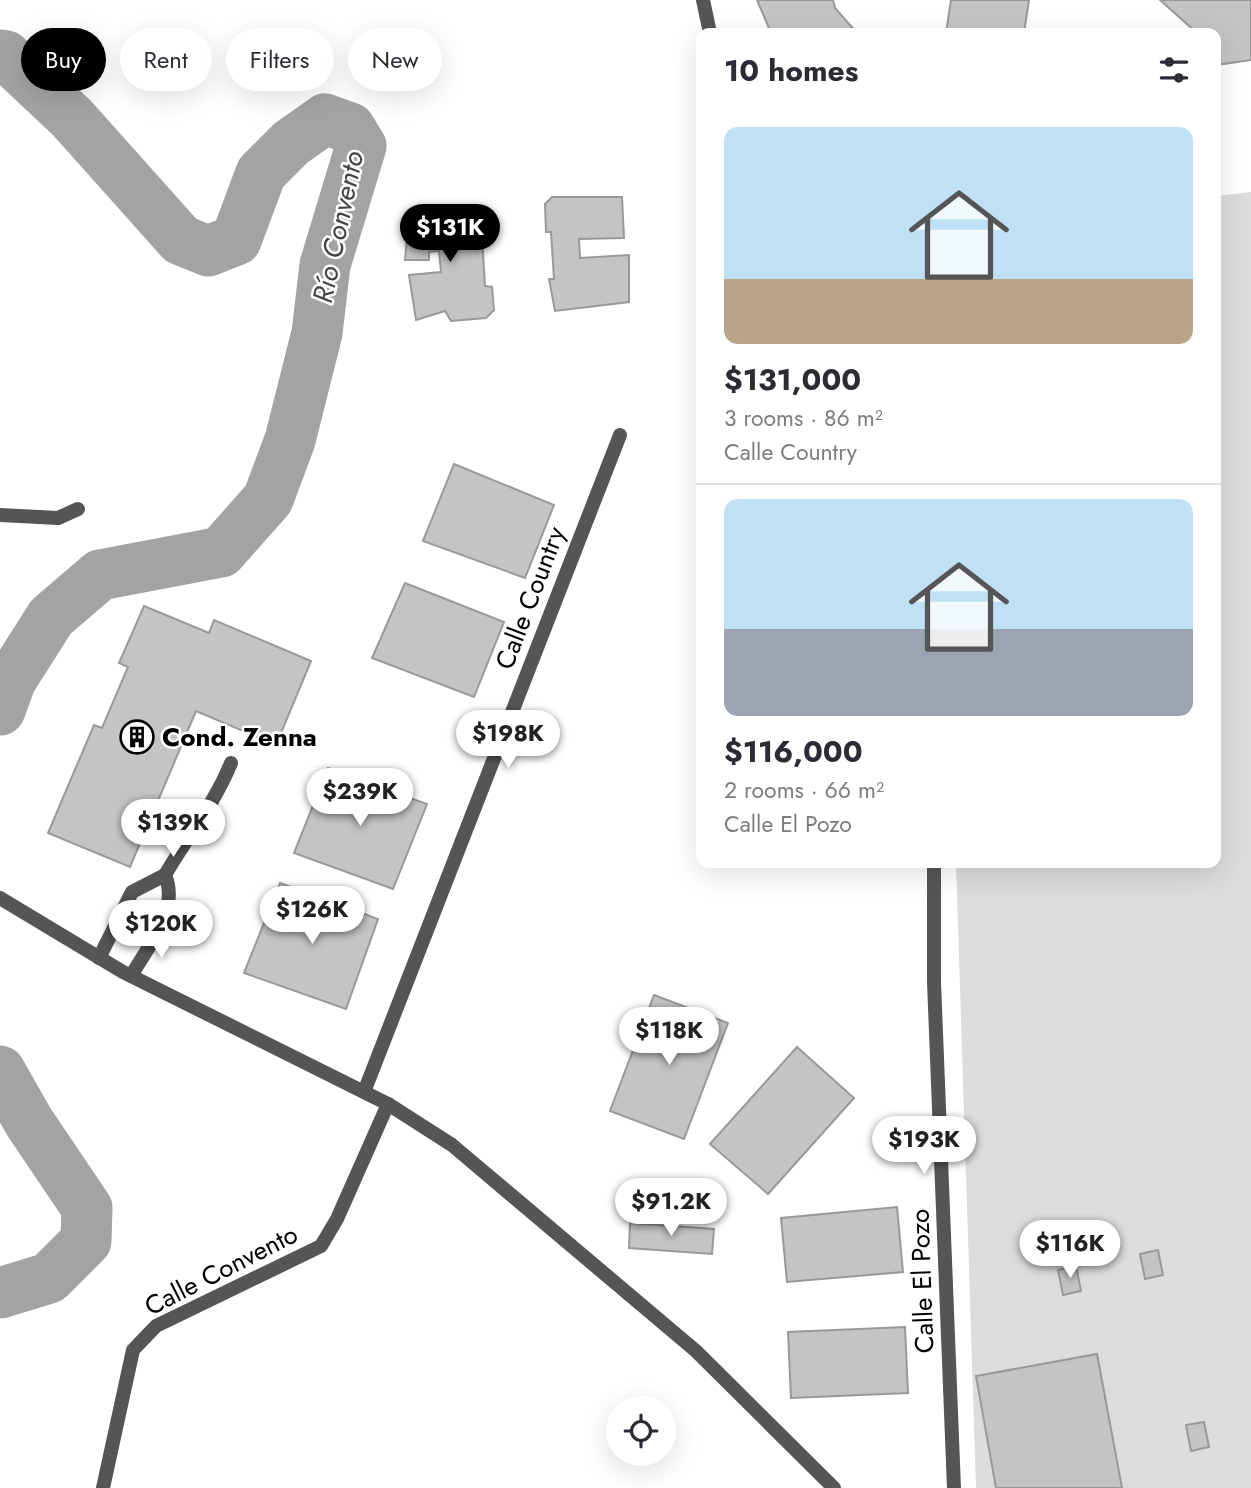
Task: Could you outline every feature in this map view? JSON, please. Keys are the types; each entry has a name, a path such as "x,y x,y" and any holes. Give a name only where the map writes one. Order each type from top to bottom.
{"street":[{"path":"703,0 709,28"},
{"name":"Calle Country","path":"364,1092 620,435"},
{"path":"0,515 58,518 78,509"},
{"path":"99,958 132,892 165,875 193,827 219,793 232,764"},
{"name":"Calle El Pozo","path":"934,868 934,982 954,1488"},
{"path":"131,976 170,907 170,886 165,875"},
{"path":"0,898 131,976 388,1104 452,1145 696,1351 834,1488"},
{"name":"Calle Convento","path":"103,1488 133,1350 156,1326 321,1246 337,1219 388,1104"}],"shaded area":[{"path":"1251,192 1251,1488 976,1488 956,868 1221,868 1221,195"}],"building":[{"path":"757,0 833,0 835,8 853,28 769,28"},
{"path":"951,0 1029,0 1025,28 947,28"},
{"path":"1160,0 1251,0 1251,60 1221,64 1221,28 1191,28"},
{"path":"552,197 622,197 624,238 579,239 580,258 629,255 629,302 555,311 549,279 554,279 551,232 546,232 545,204"},
{"path":"474,205 485,212 488,236 482,236 485,286 492,287 494,310 486,318 451,321 445,311 416,320 409,275 441,272 439,251 429,252 429,260 405,260 409,216"},
{"path":"454,464 554,505 525,578 423,541"},
{"path":"405,583 504,622 474,697 372,658"},
{"name":"Cond. Zenna","path":"144,606 209,633 214,620 311,661 276,745 196,711 130,867 48,833 94,725 102,728 128,667 119,663"},
{"path":"328,768 427,804 393,889 294,853"},
{"path":"280,883 378,919 346,1009 244,973"},
{"path":"654,995 728,1023 684,1139 610,1111"},
{"path":"797,1047 854,1098 768,1194 710,1144"},
{"path":"897,1207 903,1272 787,1282 781,1218"},
{"path":"630,1223 714,1229 712,1254 629,1248"},
{"path":"1158,1250 1163,1275 1145,1279 1140,1254"},
{"path":"1076,1266 1081,1291 1063,1295 1058,1270"},
{"path":"905,1327 908,1393 791,1398 788,1332"},
{"path":"1097,1354 1122,1488 996,1488 976,1376"},
{"path":"1204,1422 1209,1447 1191,1451 1186,1425"}],"waterway":[{"name":"Río Convento","path":"0,55 6,56 72,118 181,240 208,251 236,240 261,173 291,143 325,119 350,128 361,146 325,265 317,333 290,440 268,499 221,552 100,575 51,617 11,680 0,710"},
{"name":"Río Convento","path":"0,1071 29,1122 87,1208 86,1241 49,1278 0,1293"}],"place":[{"name":"Cond. Zenna","path":"137,737"}]}
